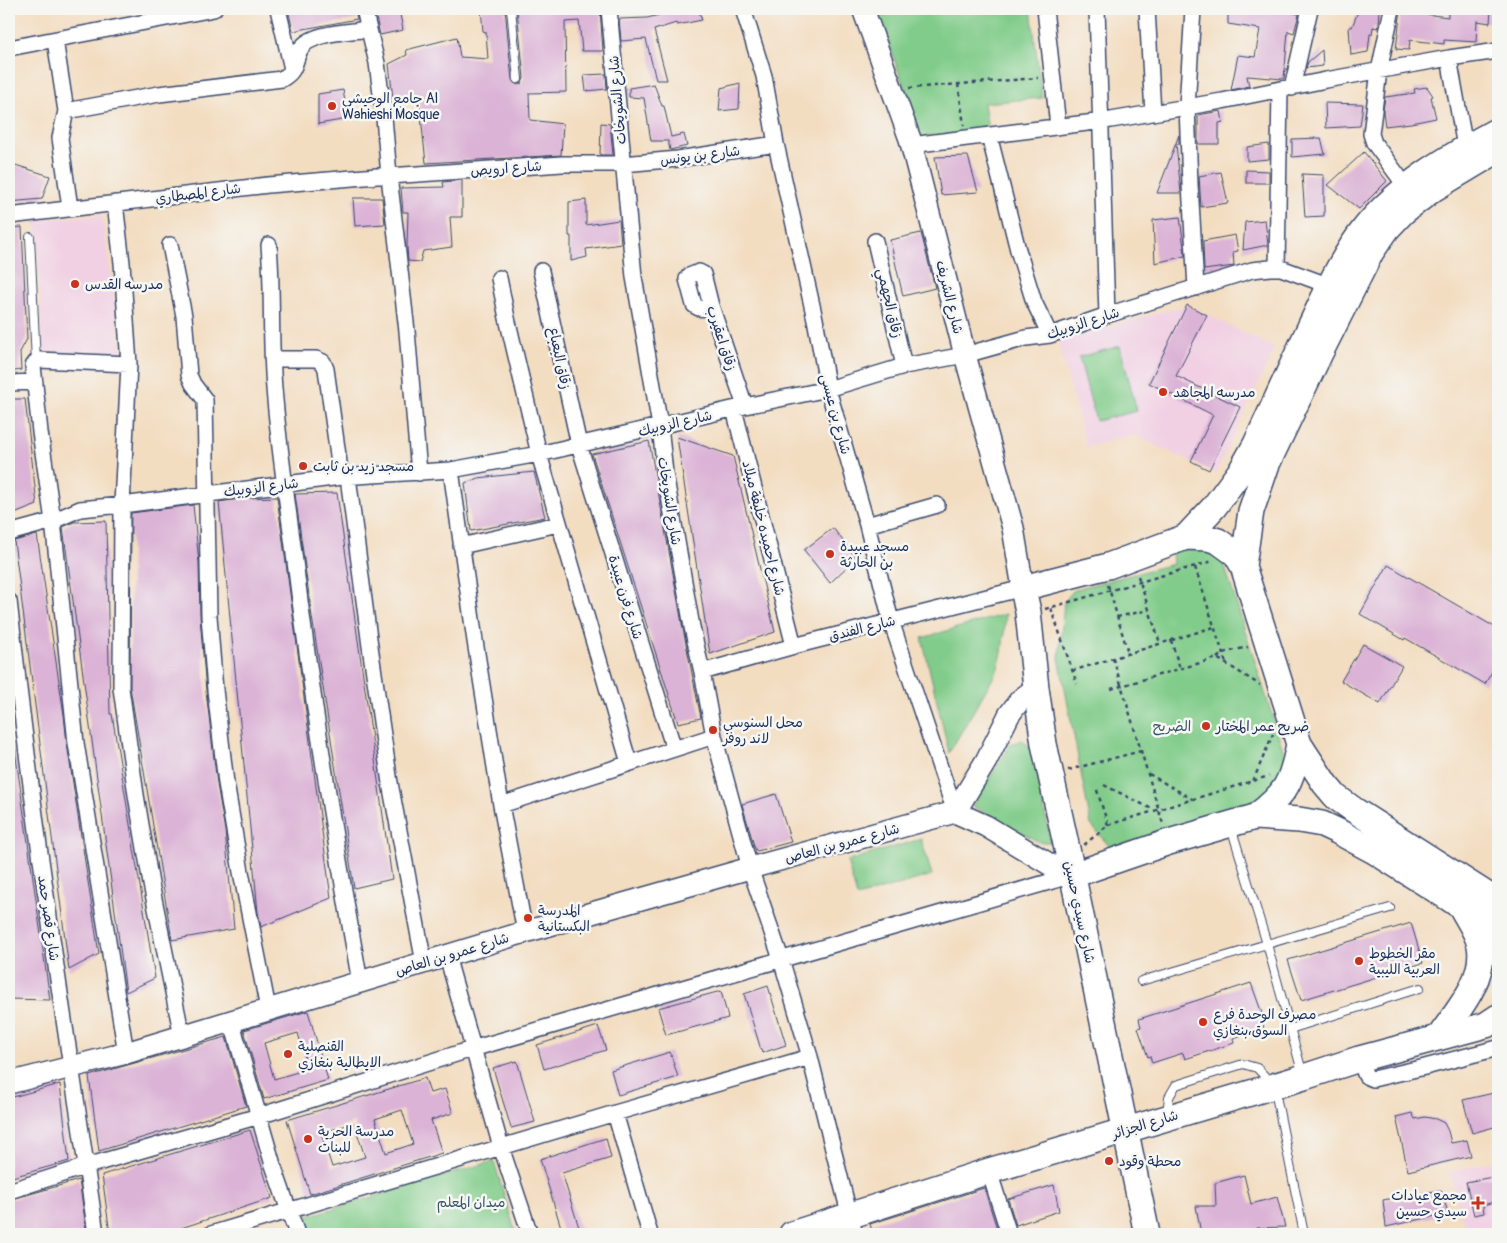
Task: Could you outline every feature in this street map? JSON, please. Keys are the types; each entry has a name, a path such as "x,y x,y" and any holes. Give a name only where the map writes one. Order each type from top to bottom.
{"main road":[{"path":"1186,537 1214,507 1242,469 1256,444 1330,286 1352,246 1365,228 1407,188 1439,164 1498,130"},
{"path":"1239,560 1251,511 1268,464 1320,353 1371,252 1387,229 1404,211 1433,190 1498,150"},
{"path":"1034,603 1106,579 1132,557 1186,537 1208,538 1218,541 1239,560 1267,643 1297,756 1336,796 1354,810 1498,902"},
{"name":"شارع سيدي حسين","path":"1034,603 1036,688 1044,744 1147,1234"},
{"path":"1071,866 1168,842 1255,816 1272,804 1282,793 1297,756"},
{"path":"1255,816 1299,820 1322,824 1338,830 1450,899 1498,932"},
{"path":"1467,881 1498,894"},
{"path":"1431,1039 1472,987 1478,973 1481,960 1480,946 1475,931 1462,908"},
{"name":"شارع الجزائر","path":"792,1234 852,1225 989,1171 1304,1077 1359,1058 1494,1022"}],"street":[{"path":"9,48 194,11 214,9"},
{"path":"278,9 292,71"},
{"path":"364,9 377,63 383,108 407,331 419,472"},
{"name":"شارع الشويخات","path":"611,9 634,277 660,426 665,474 690,618 714,736 750,868 781,959 810,1057 852,1225"},
{"name":"شارع بن عيسى","path":"743,9 764,76 776,144 815,319 828,389 867,525 891,621 955,812"},
{"name":"شارع الشريف","path":"863,9 911,145 965,355 1034,603"},
{"path":"1045,9 1058,126"},
{"path":"1097,9 1107,315"},
{"path":"1147,9 1153,113"},
{"path":"1193,9 1187,107 1196,288"},
{"path":"1277,268 1286,89 1310,9"},
{"path":"1392,9 1378,71 1370,134 1374,143 1407,188"},
{"path":"66,111 158,94 282,79 295,68 300,48 313,38 368,29"},
{"path":"55,40 66,111 60,138 70,208"},
{"path":"911,145 1153,113 1450,58 1498,51"},
{"path":"1450,58 1465,148"},
{"path":"989,135 1018,250 1034,302 1050,335"},
{"name":"شارع بن يونس","path":"623,164 678,159 776,144"},
{"name":"شارع ارويص","path":"389,176 562,164 623,164"},
{"name":"شارع المصطاري","path":"9,216 268,185 389,176"},
{"path":"115,203 122,264 129,364 122,505 121,688 137,804 151,884 182,1036"},
{"name":"زقاق الجهمي","path":"875,241 904,366"},
{"path":"170,245 184,316 189,375 205,400 209,616 215,690 226,783 268,1009"},
{"path":"270,245 272,359 285,484 306,647 337,851 360,982"},
{"name":"شارع الزوبيك","path":"9,533 53,521 80,509 345,477 451,470 539,454 828,389 904,366 965,355 1026,338 1050,335 1107,315 1252,270 1277,268 1330,286"},
{"name":"زقاق البعباع","path":"541,271 579,445"},
{"name":"زقاق اعقيرب","path":"699,272 702,272 704,277 739,408"},
{"path":"499,278 539,454 629,763"},
{"path":"272,359 316,358 322,362 326,369 345,477 390,784 424,963"},
{"path":"126,1052 76,743 53,521 40,432 33,366 39,360 129,364"},
{"path":"9,384 35,382"},
{"name":"شارع احميده خليفة ميلاد","path":"739,408 794,646"},
{"name":"شارع فرن عبيدة","path":"579,445 674,749"},
{"path":"451,470 476,650 501,805 525,932"},
{"path":"867,525 937,505"},
{"path":"461,546 558,524"},
{"name":"شارع قصر حمد","path":"9,601 26,755 96,1234"},
{"name":"شارع الفندق","path":"702,672 891,621 1034,603"},
{"path":"1036,688 1020,700 1009,715 986,761 955,812 986,826 1045,862 1071,866"},
{"path":"501,805 714,736"},
{"name":"شارع عمرو بن العاص","path":"9,1083 182,1036 525,932 955,812"},
{"path":"9,1191 472,1049 781,959 1071,866"},
{"path":"447,956 501,1147 530,1234"},
{"path":"231,1020 273,1165 297,1234"},
{"path":"1425,1067 1431,1039"},
{"path":"1359,1058 1366,1076 1373,1078 1498,1048"},
{"path":"211,1234 290,1212 615,1113 810,1057"},
{"path":"615,1113 650,1234"},
{"path":"989,1171 1009,1234"}],"lane":[{"path":"511,9 518,79"},
{"path":"30,237 36,362"},
{"path":"1230,823 1304,1077"},
{"path":"1141,981 1390,908"},
{"path":"1290,1029 1420,988"},
{"path":"1274,1086 1304,1234"}],"path":[{"path":"892,90 1052,77"},
{"path":"958,84 966,138"},
{"path":"1132,557 1160,643"},
{"path":"1077,684 1072,671 1034,603 1106,579 1140,582 1195,567 1239,560"},
{"path":"1195,567 1226,664"},
{"path":"1106,579 1128,653"},
{"path":"1118,617 1149,610"},
{"path":"1072,671 1214,627"},
{"path":"1171,640 1180,669"},
{"path":"1111,689 1217,658 1223,653 1267,643"},
{"path":"1113,658 1168,842"},
{"path":"1217,658 1260,685"},
{"path":"1253,781 1273,734"},
{"path":"1050,775 1141,751"},
{"path":"1104,785 1160,812 1253,781 1297,756"},
{"path":"1148,773 1193,800"},
{"path":"1096,787 1108,825"},
{"path":"1071,866 1108,825 1155,811"}],"shaded area":[{"name":"مدرسه القدس","path":"102,215 124,369 44,368 36,220"},
{"name":"مدرسه المجاهد","path":"1187,305 1275,348 1216,473 1133,435 1086,447 1058,341"},
{"name":"مجمع عيادات سيدي حسين","path":"1498,1160 1498,1234 1466,1234 1450,1172"},
{"path":"277,1221 281,1234 233,1234"}],"green space":[{"path":"877,9 1031,9 1042,98 984,103 988,130 921,137"},
{"path":"1120,346 1137,411 1096,421 1079,357"},
{"name":"الضريح","path":"1212,547 1223,561 1284,753 1287,771 1269,798 1111,848 1091,825 1059,658 1064,602 1073,591 1083,587 1173,564 1172,551"},
{"path":"1006,614 1002,653 997,671 949,753 922,638"},
{"path":"1022,740 1032,749 1051,842 1039,842 972,806 1011,744"},
{"path":"921,839 932,875 857,897 847,861"},
{"name":"ميدان المعلم","path":"494,1161 516,1234 310,1234 305,1217"}],"building":[{"path":"288,9 355,9 357,19 293,31"},
{"path":"374,9 399,9 403,30 380,35"},
{"path":"481,9 505,9 512,80 518,85 522,83 524,78 517,9 600,9 603,51 582,51 579,21 565,22 566,92 529,93 530,120 563,124 561,155 426,163 419,98 393,99 389,64 407,55 406,50 457,37 460,57 488,59 486,32 483,31"},
{"path":"698,9 702,20 677,25 676,23 654,30 667,80 656,80 646,39 621,41 619,19 647,18"},
{"path":"1228,9 1274,9 1299,14 1294,33 1288,31 1284,79 1247,76 1249,86 1231,90 1238,55 1255,57 1260,29 1228,24"},
{"path":"1359,9 1380,9 1379,25 1378,28 1373,27 1372,34 1370,34 1368,52 1351,55 1349,27 1352,27"},
{"path":"1401,9 1418,9 1417,13 1448,17 1448,9 1491,9 1490,23 1477,21 1476,42 1444,40 1444,44 1410,40 1409,50 1396,49"},
{"path":"1322,50 1323,66 1306,68 1308,62"},
{"path":"606,74 607,89 586,91 584,75"},
{"path":"740,83 739,109 719,111 721,88"},
{"path":"654,84 662,106 664,106 671,137 684,134 687,146 670,150 668,141 651,141 644,98 629,97 629,88"},
{"path":"1427,87 1433,96 1431,97 1436,118 1385,126 1383,111 1385,97 1415,93 1414,89"},
{"name":"جامع الوحيشي Al Wahieshi Mosque","path":"343,90 348,119 318,124 318,94"},
{"path":"1325,103 1363,104 1360,126 1326,128"},
{"path":"1221,111 1223,122 1219,123 1219,144 1198,144 1198,115"},
{"path":"601,123 610,124 613,155 600,155"},
{"path":"1179,135 1179,144 1176,144 1181,193 1157,193"},
{"path":"1321,138 1325,154 1292,157 1292,139"},
{"path":"1269,144 1269,159 1247,161 1247,147"},
{"path":"1364,152 1387,181 1359,209 1328,185"},
{"path":"968,156 978,192 941,195 935,157"},
{"path":"9,163 50,176 42,199 9,202"},
{"path":"1246,170 1269,171 1269,183 1246,183"},
{"path":"1221,172 1228,203 1201,207 1199,176"},
{"path":"1302,174 1324,175 1324,216 1305,217"},
{"path":"462,180 462,217 450,217 452,247 423,251 420,262 408,261 408,212 403,212 401,188 444,187 443,182"},
{"path":"353,198 382,198 385,224 355,226"},
{"path":"586,200 586,225 619,220 621,244 586,249 587,257 571,261 569,202"},
{"path":"1180,217 1185,256 1155,263 1153,220"},
{"path":"1265,220 1268,245 1243,250 1245,222"},
{"path":"22,227 27,339 20,352 21,370 9,372 9,228"},
{"path":"921,233 935,288 903,296 890,240"},
{"path":"1235,235 1238,251 1233,252 1234,266 1204,270 1203,241"},
{"path":"1187,305 1207,315 1176,376 1240,407 1209,470 1191,461 1213,415 1149,383"},
{"path":"9,399 25,399 37,505 9,516"},
{"path":"677,437 733,456 775,632 710,654"},
{"path":"649,441 701,718 678,723 592,454"},
{"path":"534,472 545,517 471,531 465,483 478,478"},
{"path":"337,493 392,879 354,888 295,494"},
{"path":"277,497 331,898 261,927 258,912 219,502 247,498"},
{"path":"193,505 199,563 200,617 206,691 217,784 225,831 234,929 172,940 130,687 131,513"},
{"path":"106,521 110,714 112,714 155,978 126,992 63,527 74,522"},
{"name":"مسجد عبيدة بن الحارثة","path":"833,528 856,558 830,583 804,550"},
{"path":"37,535 99,954 69,970 14,541"},
{"path":"1388,565 1498,629 1498,661 1485,684 1360,614"},
{"path":"1363,644 1402,666 1380,704 1341,681"},
{"path":"15,750 50,1000 9,999 9,751"},
{"path":"776,794 791,842 757,851 742,804"},
{"path":"1411,923 1423,963 1301,1000 1288,960"},
{"path":"1251,983 1264,1019 1261,1020 1264,1028 1233,1038 1234,1043 1185,1059 1183,1053 1152,1063 1138,1028 1141,1027 1139,1019"},
{"path":"768,986 786,1045 762,1053 744,994"},
{"path":"721,991 728,1018 666,1035 658,1008"},
{"path":"308,1011 328,1080 264,1099 244,1030","holes":["298,1033 308,1069 274,1079 264,1043"]},
{"path":"598,1026 606,1050 544,1069 537,1045"},
{"path":"226,1037 246,1106 99,1151 89,1076"},
{"path":"670,1052 678,1077 618,1095 611,1070"},
{"path":"517,1061 535,1122 511,1128 493,1068"},
{"name":"مدرسة الحرية للبنات","path":"425,1078 430,1093 445,1089 453,1113 431,1120 442,1153 310,1194 287,1120","holes":["402,1110 413,1144 386,1153 375,1119","354,1123 365,1157 332,1167 321,1133"]},
{"path":"60,1084 69,1161 9,1178 9,1098"},
{"path":"1498,1092 1498,1126 1472,1133 1463,1100"},
{"path":"1412,1113 1415,1119 1425,1117 1444,1123 1451,1143 1467,1140 1471,1156 1408,1171 1396,1117"},
{"path":"250,1130 272,1198 163,1234 110,1234 102,1175"},
{"path":"606,1138 611,1158 562,1173 581,1234 563,1234 540,1159"},
{"path":"1244,1175 1251,1204 1277,1197 1285,1227 1257,1228 1258,1234 1201,1234 1196,1206 1216,1206 1215,1183"},
{"path":"1498,1176 1498,1201 1483,1205 1484,1213 1474,1215 1466,1182"},
{"path":"79,1180 87,1234 9,1234 9,1200"},
{"path":"1054,1185 1059,1211 1016,1225 1008,1199"},
{"path":"984,1188 998,1232 989,1234 873,1234 870,1224"},
{"path":"1441,1190 1448,1213 1386,1227 1383,1200"}],"place":[{"name":"جامع الوحيشي Al Wahieshi Mosque","path":"332,106"},
{"name":"مدرسه القدس","path":"75,284"},
{"name":"مدرسه المجاهد","path":"1163,392"},
{"name":"مسجد زيد بن ثابت","path":"303,466"},
{"name":"مسجد عبيدة بن الحارثة","path":"830,554"},
{"name":"ضريح عمر المختار","path":"1206,726"},
{"name":"محل السنوسي لاند روفر","path":"713,730"},
{"name":"المدرسة البكستانية","path":"528,918"},
{"name":"مقر الخطوط العربية الليبية","path":"1359,961"},
{"name":"مصرف الوحدة فرع السوق،بنغازي","path":"1203,1022"},
{"name":"القنصلية الايطالية بنغازي","path":"288,1054"},
{"name":"مدرسة الحرية للبنات","path":"308,1139"},
{"name":"محطة وقود","path":"1109,1161"},
{"name":"مجمع عيادات سيدي حسين","path":"1478,1203"}]}
